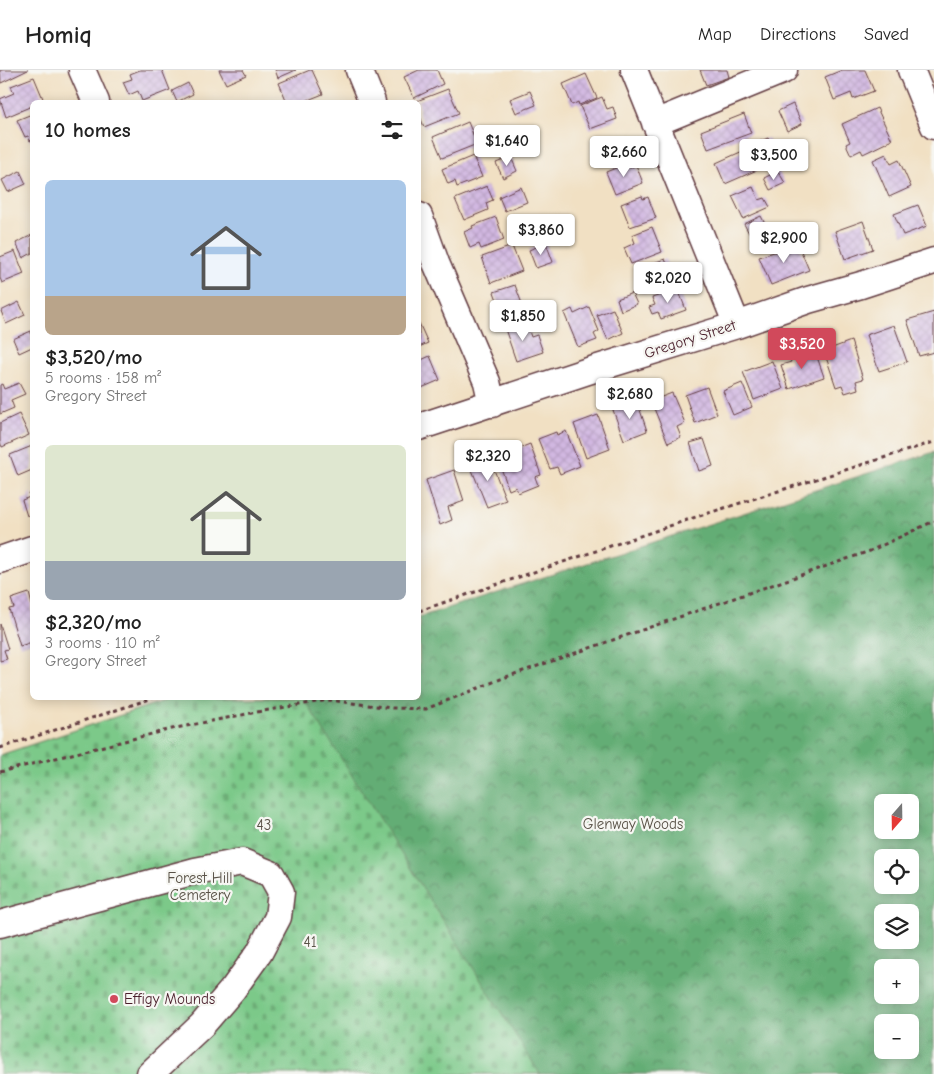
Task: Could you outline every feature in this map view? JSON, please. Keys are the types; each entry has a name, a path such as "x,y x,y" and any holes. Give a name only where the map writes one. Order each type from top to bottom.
{"street":[{"path":"82,70 95,100"},
{"path":"359,70 371,100"},
{"path":"634,70 737,325"},
{"path":"655,123 784,70"},
{"path":"911,70 934,126"},
{"path":"421,222 436,263 487,382 492,404"},
{"name":"Gregory Street","path":"421,426 588,371 737,325 808,300 934,261"},
{"path":"1,556 30,549"},
{"path":"0,924 195,871 242,862 271,874 281,892 278,917 259,953 233,989 202,1025 150,1074"}],"path":[{"path":"421,610 696,517 934,442"},
{"path":"0,772 176,728 329,700 392,708 426,709 506,677 870,551 934,521"},
{"path":"0,748 147,700"}],"green space":[{"name":"Glenway Woods","path":"934,452 934,1074 339,1074 0,755 167,700 421,700 421,616"},
{"name":"Forest Hill Cemetery","path":"167,700 304,700 540,1074 0,1074 0,755"}],"building":[{"path":"0,70 28,70 1,83"},
{"path":"140,70 162,70 170,90 145,100 142,100 138,91 129,95 123,82 132,79 130,74"},
{"path":"219,70 243,70 246,75 226,84"},
{"path":"275,70 296,70 278,78"},
{"path":"312,70 323,94 308,100 286,100 279,83"},
{"path":"419,70 437,70 443,84 414,98 404,77"},
{"path":"700,70 727,70 729,77 706,85"},
{"path":"842,70 865,70 874,91 853,99 851,93 834,100 825,77"},
{"path":"586,74 597,98 579,105 578,102 572,105 563,84"},
{"path":"34,77 44,100 30,100 30,107 6,117 0,99 14,93 11,86"},
{"path":"188,83 193,94 181,100 176,100 172,91"},
{"path":"448,89 459,113 424,127 421,119 421,100 419,100"},
{"path":"530,91 536,105 516,113 510,99"},
{"path":"602,97 607,109 613,107 617,119 590,129 580,106"},
{"path":"793,104 802,124 787,131 778,111"},
{"path":"877,108 892,140 863,154 861,150 851,155 846,144 850,142 842,124"},
{"path":"744,114 751,133 708,149 701,131"},
{"path":"30,115 30,141 28,136 25,137 17,120"},
{"path":"468,122 477,144 442,158 433,137"},
{"path":"768,138 774,151 758,159 752,145"},
{"path":"745,150 749,160 752,159 757,170 725,184 716,163"},
{"path":"886,154 891,164 899,160 911,187 889,197 873,160"},
{"path":"473,156 482,177 457,187 455,181 448,184 442,169"},
{"path":"511,157 517,171 503,178 496,163"},
{"path":"628,163 630,168 636,165 643,183 615,194 606,172"},
{"path":"20,171 26,184 8,192 2,180"},
{"path":"778,171 785,183 770,190 764,178"},
{"path":"487,186 493,200 486,203 488,210 464,220 455,199"},
{"path":"521,187 527,202 505,211 499,197"},
{"path":"753,187 759,200 765,198 770,207 743,219 732,196"},
{"path":"642,196 643,199 648,197 656,218 630,227 621,204"},
{"path":"918,205 927,226 903,235 894,214"},
{"path":"761,216 773,240 757,248 744,224"},
{"path":"496,217 504,240 481,249 479,244 470,248 464,232 473,228 472,226"},
{"path":"863,221 873,249 845,259 835,231"},
{"path":"652,227 662,252 631,264 624,248 635,243 632,235"},
{"path":"30,236 30,254 23,258 16,243"},
{"path":"546,243 553,262 536,268 529,250"},
{"path":"798,244 809,270 771,285 759,257"},
{"path":"512,246 522,271 491,283 482,257"},
{"path":"15,251 24,274 2,283 0,278 0,257"},
{"path":"665,259 674,282 643,293 638,280 646,277 642,267"},
{"path":"515,285 525,312 504,319 494,292"},
{"path":"678,289 686,310 661,319 658,312 652,314 649,307 655,305 652,298"},
{"path":"632,293 637,304 621,311 617,299"},
{"path":"19,302 25,315 6,324 1,311"},
{"path":"589,307 599,331 594,334 597,340 578,347 564,313 572,309 574,314"},
{"path":"613,309 623,333 608,340 597,315"},
{"path":"934,312 934,352 919,356 907,320"},
{"path":"526,322 531,337 537,335 543,352 516,361 505,329"},
{"path":"894,325 907,362 879,371 866,335"},
{"path":"421,327 428,343 421,346"},
{"path":"30,331 30,348 19,353 13,339"},
{"path":"851,341 863,379 856,381 858,389 845,393 842,385 836,387 824,351"},
{"path":"815,351 824,377 789,389 781,365 791,362 790,359"},
{"path":"430,356 440,380 421,388 421,360"},
{"path":"772,361 783,389 754,400 743,372"},
{"path":"19,383 25,394 11,400 14,408 0,414 0,385 2,384 4,389"},
{"path":"742,383 752,407 733,415 723,391"},
{"path":"707,387 717,414 695,423 685,395"},
{"path":"672,393 685,423 677,427 681,437 668,443 651,401"},
{"path":"637,401 647,431 624,440 613,410"},
{"path":"19,414 29,435 2,447 0,442 0,423"},
{"path":"598,415 610,449 586,458 574,424"},
{"path":"566,431 580,466 560,474 557,467 550,469 538,439 556,432 557,435"},
{"path":"704,439 713,466 699,471 690,443"},
{"path":"530,444 541,475 535,477 538,485 518,493 516,487 509,490 497,457"},
{"path":"30,447 30,471 18,476 10,455"},
{"path":"489,457 506,500 487,507 470,465"},
{"path":"454,470 464,501 448,507 452,520 440,525 426,480"},
{"path":"30,497 30,515 27,516 22,500"},
{"path":"29,593 30,597 30,643 20,646 9,609 14,608 11,599"},
{"path":"0,624 8,649 4,650 7,659 0,661"}],"place":[{"name":"Effigy Mounds","path":"114,999"}],"park label":[{"name":"43","path":"264,825"},
{"name":"41","path":"310,942"}]}
